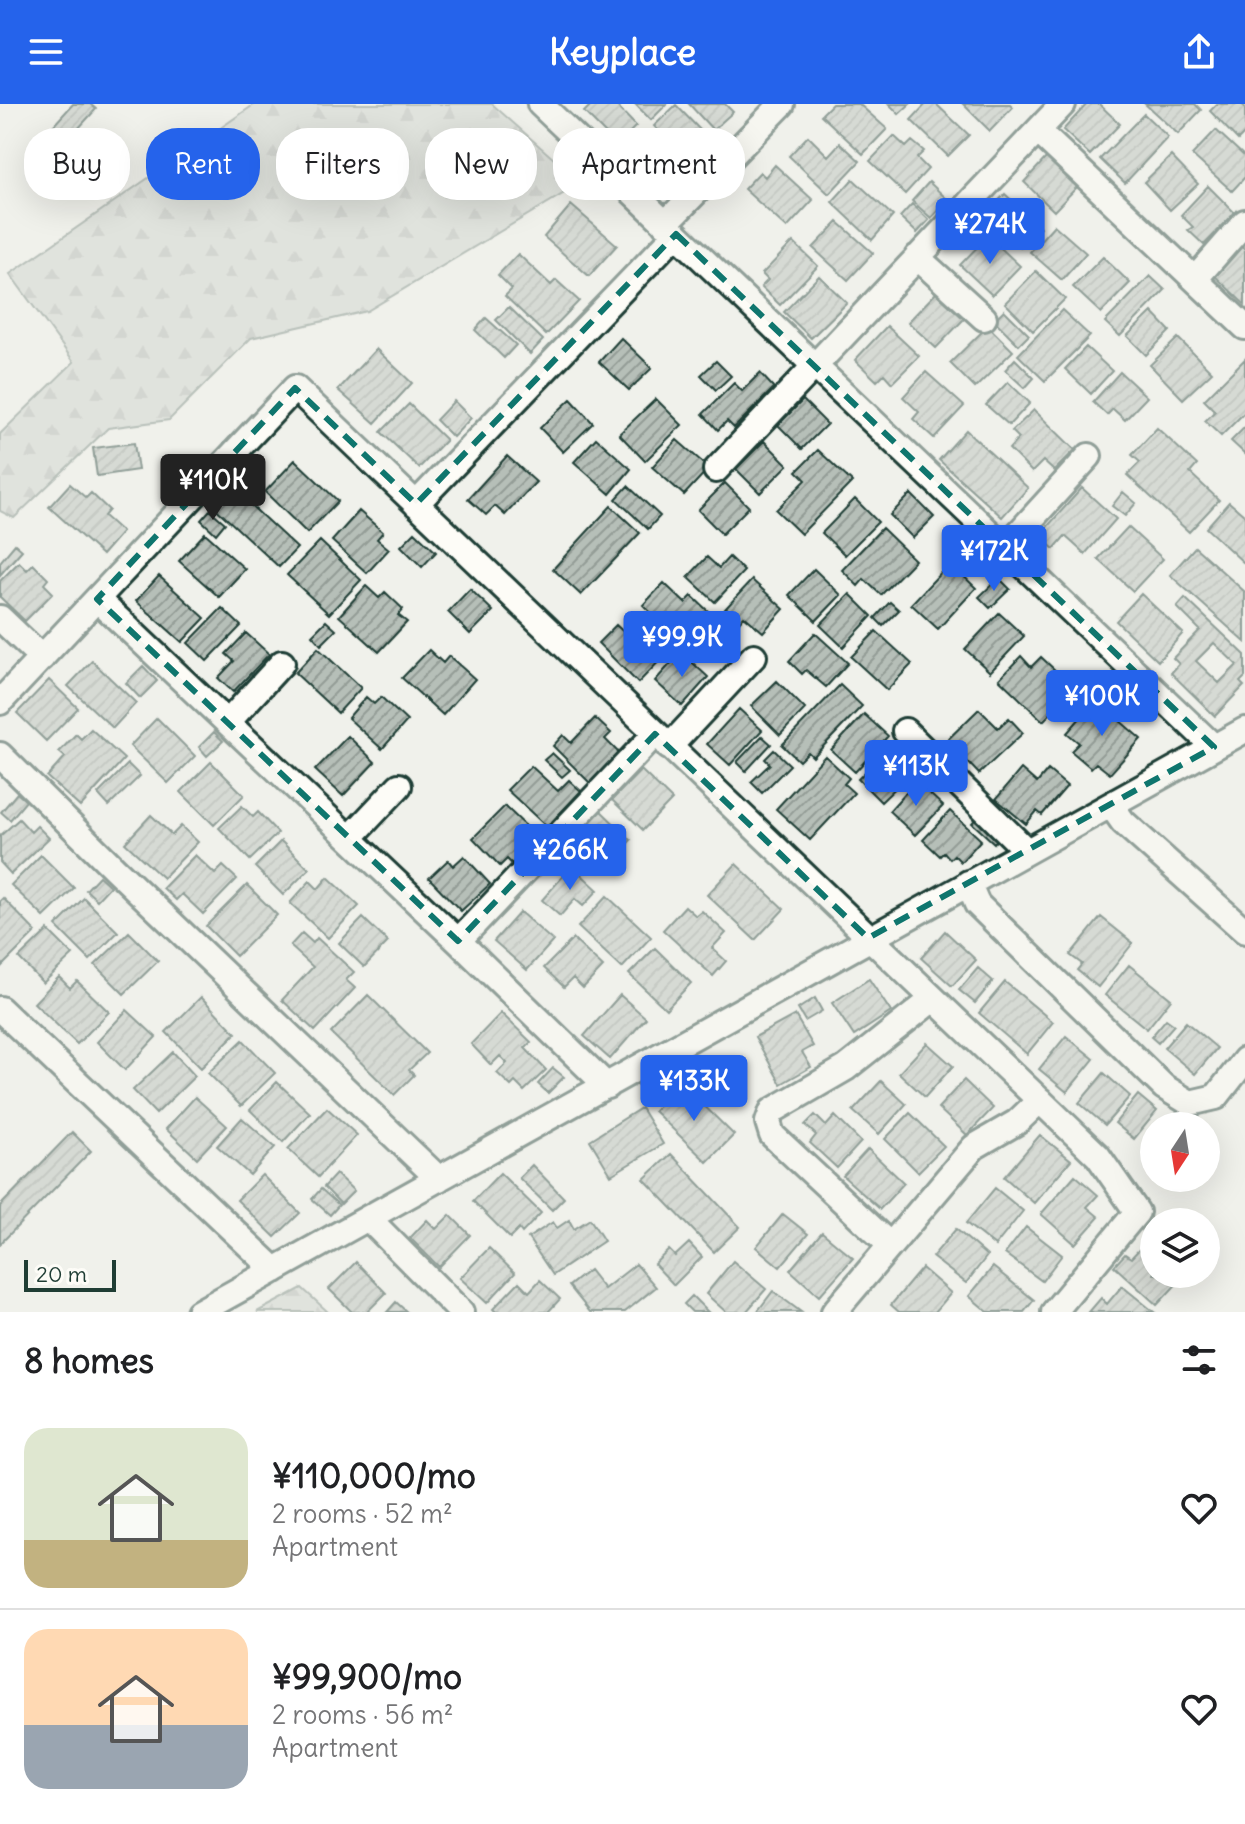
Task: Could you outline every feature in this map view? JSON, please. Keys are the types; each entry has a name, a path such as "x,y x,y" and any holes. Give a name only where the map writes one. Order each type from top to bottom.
{"street":[{"path":"416,504 671,229 782,104"},
{"path":"716,470 1063,104"},
{"path":"553,108 671,229 1214,747"},
{"path":"1038,131 1245,327"},
{"path":"1195,279 1245,222"},
{"path":"917,257 984,318"},
{"path":"0,702 295,388 1098,1156 1137,1212 1054,1312"},
{"path":"1005,548 1089,456"},
{"path":"97,599 607,1086"},
{"path":"0,618 42,658"},
{"path":"458,941 662,740 754,656"},
{"path":"228,722 282,663"},
{"path":"199,1312 1245,730"},
{"path":"905,731 1027,851"},
{"path":"0,755 439,1179"},
{"path":"350,838 399,786"},
{"path":"1111,805 1123,822 1245,931"},
{"path":"968,883 977,904 1164,1087 1190,1103 1216,1097 1245,1060"},
{"path":"890,1245 772,1135 768,1122 772,1111 846,1068 933,999"},
{"path":"0,1009 275,1270"},
{"path":"834,1312 974,1147 1017,1122 1040,1100"},
{"path":"368,1218 461,1312"}],"highlighted area":[{"path":"676,234 1214,747 868,938 655,734 458,941 97,599 295,388 416,504"}],"green space":[{"path":"255,104 492,104 519,128 425,128 425,200 537,200 537,144 553,158 553,200 367,311 251,338 169,420 108,428 14,518 0,511 0,434 74,362 10,274 117,200 130,200 130,191 146,180 146,200 260,200 260,128 220,128"},
{"path":"302,1288 328,1312 257,1312"}],"building":[{"path":"73,104 90,104 96,109 79,128 53,126"},
{"path":"592,104 615,104 636,126 600,128 584,112"},
{"path":"635,104 667,104 651,120"},
{"path":"689,104 725,104 733,112 715,128 711,128"},
{"path":"832,104 859,104 887,129 863,154 821,115"},
{"path":"889,104 910,104 899,114"},
{"path":"926,104 936,104 969,135 948,156 911,120"},
{"path":"963,104 1010,104 1013,107 990,131"},
{"path":"1087,104 1099,104 1120,124 1090,155 1063,130"},
{"path":"1145,104 1195,104 1201,110 1178,134"},
{"path":"1217,104 1241,104 1245,107 1245,133 1238,140 1210,111"},
{"path":"676,105 698,128 656,128 654,126"},
{"path":"1144,114 1168,137 1125,183 1100,159"},
{"path":"1216,130 1245,157 1245,177 1232,191 1192,155"},
{"path":"808,136 828,156 840,143 860,161 829,194 789,156"},
{"path":"894,136 906,147 912,141 924,151 917,158 928,169 905,194 870,161"},
{"path":"1171,156 1198,184 1170,210 1144,182"},
{"path":"1047,157 1078,186 1054,211 1024,182"},
{"path":"775,165 813,200 787,228 745,190 760,172 765,177"},
{"path":"853,179 893,216 872,240 832,202"},
{"path":"929,182 948,200 931,218 912,201"},
{"path":"1208,186 1235,213 1204,245 1188,230 1193,227 1181,215"},
{"path":"1005,194 1040,227 1021,247 986,214"},
{"path":"912,204 929,220 917,233 900,217"},
{"path":"571,205 617,245 589,276 544,237"},
{"path":"838,222 873,253 848,280 813,248"},
{"path":"1054,225 1086,253 1062,280 1030,252"},
{"path":"988,236 1020,266 992,295 960,265"},
{"path":"793,242 818,266 780,305 761,287 768,280 762,274"},
{"path":"1242,246 1245,249 1245,305 1214,275"},
{"path":"518,254 551,285 556,280 579,301 546,335 505,296 512,289 498,275"},
{"path":"1103,257 1130,283 1101,313 1073,287"},
{"path":"1036,271 1065,299 1033,331 1005,303"},
{"path":"819,276 847,303 811,338 784,312"},
{"path":"1150,276 1165,290 1120,336 1105,322"},
{"path":"936,293 964,319 936,348 908,322"},
{"path":"509,307 543,340 530,354 496,320"},
{"path":"1004,310 1029,335 1019,345 994,320"},
{"path":"1062,310 1090,336 1045,381 1018,355"},
{"path":"1152,312 1170,331 1146,355 1127,336"},
{"path":"486,318 516,345 504,358 475,330"},
{"path":"887,326 919,356 892,383 884,374 877,381 855,360"},
{"path":"988,326 1013,351 975,388 950,363"},
{"path":"621,338 652,368 629,390 599,362"},
{"path":"1178,338 1212,372 1183,399 1150,365"},
{"path":"1086,347 1112,371 1091,394 1065,369"},
{"path":"376,349 412,383 375,423 338,390"},
{"path":"1015,359 1034,378 1025,388 1005,370"},
{"path":"1245,359 1245,412 1221,436 1205,421 1215,411 1204,400"},
{"path":"716,361 731,376 716,390 701,375"},
{"path":"926,372 964,406 934,438 913,419 919,412 903,397"},
{"path":"1120,372 1147,397 1125,420 1113,409 1107,415 1093,402"},
{"path":"760,373 774,388 734,428 727,421 718,430 703,414 734,383 742,391"},
{"path":"1008,382 1030,403 1009,425 986,405"},
{"path":"571,399 593,423 563,452 540,428"},
{"path":"656,399 682,425 645,461 619,434"},
{"path":"803,400 827,424 802,449 778,425"},
{"path":"454,401 471,418 453,437 436,420"},
{"path":"409,404 446,440 419,468 381,432"},
{"path":"1034,410 1075,450 1054,471 1043,461 1032,472 1009,449 1019,438 1012,431"},
{"path":"1245,427 1245,454 1231,441"},
{"path":"1157,428 1197,465 1190,473 1219,500 1189,532 1127,475 1140,462 1132,455"},
{"path":"966,430 1028,488 1002,517 939,460"},
{"path":"596,438 631,469 610,494 574,462"},
{"path":"677,440 709,468 684,495 652,467"},
{"path":"764,441 788,465 760,493 736,469"},
{"path":"134,443 138,470 97,476 93,448"},
{"path":"818,450 852,482 801,534 776,510 806,480 797,471"},
{"path":"507,456 536,482 505,515 495,506 486,515 468,499"},
{"path":"295,460 338,501 307,533 265,492"},
{"path":"725,483 749,507 722,534 698,510"},
{"path":"70,484 86,498 91,493 109,510 104,516 122,532 102,555 49,507"},
{"path":"229,485 297,548 279,567 211,504"},
{"path":"628,486 660,516 648,529 616,499"},
{"path":"1082,488 1116,519 1085,554 1065,536 1054,549 1039,536"},
{"path":"1123,492 1136,503 1125,516 1112,506"},
{"path":"911,494 934,517 913,538 890,515"},
{"path":"855,499 878,522 845,555 822,533"},
{"path":"1229,502 1245,516 1245,564 1206,528"},
{"path":"611,506 640,533 581,595 553,569"},
{"path":"210,510 225,523 216,534 201,520"},
{"path":"359,511 383,532 377,539 389,549 367,573 332,541"},
{"path":"1128,527 1163,559 1133,591 1098,559"},
{"path":"882,528 915,560 881,595 864,579 858,586 842,570"},
{"path":"415,532 436,552 422,567 401,546"},
{"path":"205,533 245,569 219,597 179,561"},
{"path":"320,541 361,580 329,614 287,575"},
{"path":"15,544 22,550 0,575 0,562"},
{"path":"1195,547 1245,592 1245,642 1170,575"},
{"path":"707,557 719,568 729,557 744,571 715,602 688,577"},
{"path":"19,562 27,570 33,564 48,579 44,584 53,593 25,621 0,597 0,581"},
{"path":"950,563 976,588 938,629 911,604"},
{"path":"814,569 841,595 816,621 789,595"},
{"path":"159,576 205,618 182,642 136,601"},
{"path":"999,578 1010,589 990,608 979,597"},
{"path":"752,580 784,609 763,632 744,616 739,622 725,609"},
{"path":"664,583 685,603 692,596 708,611 679,640 643,605"},
{"path":"366,586 379,598 385,592 403,609 398,615 407,622 379,652 339,616"},
{"path":"470,589 493,611 470,634 448,612"},
{"path":"850,594 872,616 843,647 820,625"},
{"path":"1141,594 1183,633 1158,661 1116,621"},
{"path":"1185,598 1245,655 1245,677 1240,682 1244,686 1215,716 1171,673 1179,664 1173,658 1200,630 1177,607","holes":["1214,643 1237,665 1219,683 1196,661"]},
{"path":"890,602 899,610 883,626 875,618"},
{"path":"222,608 241,626 207,661 188,643"},
{"path":"715,612 733,630 725,639 707,621"},
{"path":"999,613 1024,636 990,672 965,649"},
{"path":"326,621 336,630 321,645 312,635"},
{"path":"647,622 673,647 638,683 598,643 616,625 631,639"},
{"path":"876,631 912,664 887,690 851,657"},
{"path":"246,633 269,654 233,692 218,678 234,661 226,654"},
{"path":"815,633 848,663 826,687 806,670 802,674 789,661"},
{"path":"318,648 361,688 338,713 295,673"},
{"path":"429,650 443,663 449,656 475,679 443,715 402,678"},
{"path":"681,652 708,677 682,706 655,681"},
{"path":"1021,656 1031,667 1041,657 1075,689 1043,721 999,679"},
{"path":"92,661 136,703 113,728 68,686"},
{"path":"143,666 157,681 140,698 126,683"},
{"path":"49,680 78,708 46,741 17,713"},
{"path":"777,681 805,709 780,735 751,706"},
{"path":"840,685 862,706 813,757 808,752 799,761 782,745"},
{"path":"366,697 374,704 381,697 407,721 382,749 348,718"},
{"path":"1096,700 1141,739 1110,774 1096,763 1091,768 1071,751 1079,743 1067,733"},
{"path":"739,709 762,730 730,765 707,744"},
{"path":"979,709 998,728 1009,718 1023,733 979,774 947,740"},
{"path":"864,714 888,736 855,772 831,750"},
{"path":"157,718 195,756 168,783 130,746"},
{"path":"595,718 611,733 605,739 620,754 591,784 553,746 563,735 571,743"},
{"path":"91,729 124,759 80,807 47,777 65,757 59,752 76,734 81,739"},
{"path":"214,732 223,741 207,756 199,747"},
{"path":"348,736 375,762 343,796 315,770"},
{"path":"762,736 771,744 746,771 737,762"},
{"path":"774,750 790,765 762,793 751,782 770,764 765,759"},
{"path":"886,751 909,775 881,802 858,779"},
{"path":"552,753 570,770 562,777 544,760"},
{"path":"825,756 849,778 844,784 854,793 810,840 776,809"},
{"path":"211,762 244,795 214,825 181,792"},
{"path":"128,764 140,776 109,806 98,794"},
{"path":"531,766 558,791 569,780 581,791 547,827 507,790"},
{"path":"1021,769 1037,783 1048,770 1067,786 1042,815 1037,811 1026,824 996,799"},
{"path":"641,770 672,800 643,830 612,800"},
{"path":"916,781 943,806 915,835 889,811"},
{"path":"17,793 26,801 10,820 1,812"},
{"path":"242,806 253,817 258,812 278,833 250,860 219,828"},
{"path":"505,806 533,833 516,850 522,855 512,864 507,859 500,866 473,838"},
{"path":"597,807 631,840 600,872 566,838"},
{"path":"950,811 981,840 961,862 954,855 950,859 944,852 940,856 923,840"},
{"path":"980,814 1002,834 994,843 972,823"},
{"path":"151,815 172,835 181,826 198,842 163,878 125,843"},
{"path":"19,819 31,832 37,826 49,838 11,874 0,862 0,836"},
{"path":"281,841 309,869 283,895 255,867"},
{"path":"41,855 74,888 44,917 11,885"},
{"path":"195,855 215,874 223,866 237,879 203,914 182,894 176,900 163,888"},
{"path":"464,856 490,884 461,911 429,878 448,860 453,866"},
{"path":"736,864 784,909 755,940 707,895"},
{"path":"572,866 598,890 583,906 575,899 560,916 542,900"},
{"path":"99,876 110,886 97,900 86,890"},
{"path":"328,877 359,906 328,938 290,903 310,881 318,889"},
{"path":"247,885 277,915 236,956 206,926"},
{"path":"607,896 651,937 622,968 578,927"},
{"path":"3,898 36,932 0,968 0,901"},
{"path":"84,898 118,932 90,960 56,926"},
{"path":"685,906 696,916 702,911 726,933 712,948 726,961 713,976 663,930"},
{"path":"520,912 553,941 527,970 494,941"},
{"path":"1101,917 1133,943 1098,987 1077,970 1082,964 1070,955"},
{"path":"363,918 388,942 364,967 339,943"},
{"path":"48,930 73,955 43,983 19,958"},
{"path":"945,931 976,960 952,986 921,958"},
{"path":"129,932 158,961 124,994 95,965"},
{"path":"302,933 313,943 317,938 354,972 346,980 355,988 315,1031 282,1000 313,967 290,946"},
{"path":"573,939 603,967 583,988 573,978 564,987 544,968"},
{"path":"655,948 691,983 666,1009 629,974"},
{"path":"1129,965 1171,999 1147,1029 1105,995"},
{"path":"978,968 993,981 975,1003 959,990"},
{"path":"59,977 70,988 77,981 109,1012 77,1044 34,1003"},
{"path":"869,979 891,1012 854,1036 832,1003"},
{"path":"1005,982 1053,1022 1027,1054 979,1013"},
{"path":"368,995 427,1053 409,1070 414,1075 394,1095 331,1033"},
{"path":"620,995 646,1018 610,1059 584,1036"},
{"path":"201,997 236,1033 201,1068 166,1032"},
{"path":"815,998 822,1011 805,1021 798,1009"},
{"path":"127,1010 156,1037 125,1070 97,1042"},
{"path":"501,1013 531,1042 525,1048 546,1070 524,1091 515,1082 511,1086 497,1073 507,1063 500,1056 491,1065 471,1044"},
{"path":"795,1015 813,1046 802,1052 811,1067 781,1084 755,1037"},
{"path":"1166,1019 1174,1025 1158,1043 1151,1037"},
{"path":"1186,1022 1217,1048 1195,1074 1164,1048"},
{"path":"1066,1036 1094,1059 1067,1092 1039,1069"},
{"path":"243,1040 275,1073 241,1106 208,1073"},
{"path":"927,1043 953,1066 925,1097 899,1073"},
{"path":"173,1052 195,1076 156,1114 133,1090"},
{"path":"553,1068 564,1077 548,1093 538,1084"},
{"path":"1104,1073 1130,1096 1105,1125 1079,1103"},
{"path":"964,1080 993,1108 967,1135 938,1108"},
{"path":"881,1081 906,1104 879,1134 853,1111"},
{"path":"277,1082 310,1113 283,1142 250,1110"},
{"path":"681,1083 734,1135 707,1162 654,1111"},
{"path":"1138,1095 1157,1111 1140,1112 1140,1132 1134,1139 1115,1123"},
{"path":"195,1097 227,1126 197,1158 166,1129"},
{"path":"327,1108 357,1135 318,1177 288,1149"},
{"path":"641,1108 663,1144 611,1175 590,1140"},
{"path":"910,1113 944,1146 918,1172 885,1139"},
{"path":"815,1115 826,1126 835,1116 861,1142 837,1168 810,1143 816,1135 805,1125"},
{"path":"242,1118 275,1147 250,1175 217,1146"},
{"path":"72,1132 91,1151 0,1244 0,1206"},
{"path":"1040,1135 1071,1160 1034,1203 1004,1177"},
{"path":"868,1149 904,1183 880,1209 843,1176"},
{"path":"671,1154 740,1227 714,1252 644,1179"},
{"path":"532,1165 564,1198 552,1210 519,1178"},
{"path":"500,1173 541,1213 522,1233 519,1229 510,1238 473,1201"},
{"path":"336,1174 354,1191 341,1204 324,1187"},
{"path":"262,1175 300,1213 275,1237 237,1200"},
{"path":"1075,1175 1098,1195 1087,1207 1099,1217 1075,1244 1041,1214"},
{"path":"995,1188 1023,1211 995,1246 966,1223"},
{"path":"321,1189 339,1205 330,1215 312,1199"},
{"path":"783,1214 808,1234 780,1267 756,1247"},
{"path":"450,1215 470,1235 439,1267 410,1238 427,1220 436,1229"},
{"path":"590,1219 604,1241 553,1275 528,1238 553,1222 557,1228 569,1220 574,1229"},
{"path":"1026,1227 1062,1255 1042,1281 1005,1254"},
{"path":"956,1229 987,1256 966,1283 932,1257"},
{"path":"822,1232 853,1258 819,1296 790,1270"},
{"path":"689,1243 702,1257 674,1285 654,1264 669,1250 675,1256"},
{"path":"489,1248 515,1273 487,1303 460,1278"},
{"path":"1140,1248 1140,1288 1173,1288 1157,1305 1114,1266 1125,1254 1131,1258"},
{"path":"733,1261 766,1289 746,1312 726,1312 706,1294"},
{"path":"356,1262 386,1293 367,1312 352,1312 329,1289"},
{"path":"636,1264 656,1287 625,1312 590,1312 569,1286 589,1270 604,1289"},
{"path":"993,1267 1034,1300 1024,1312 988,1312 969,1296"},
{"path":"922,1268 951,1293 935,1312 899,1312 891,1305"},
{"path":"540,1280 560,1299 548,1312 496,1312 493,1309 519,1282 529,1292"},
{"path":"1122,1286 1154,1312 1089,1312 1101,1298 1107,1304"},
{"path":"773,1291 801,1312 757,1312"},
{"path":"692,1296 708,1312 692,1312 684,1304"},
{"path":"396,1302 407,1312 387,1312"}]}
